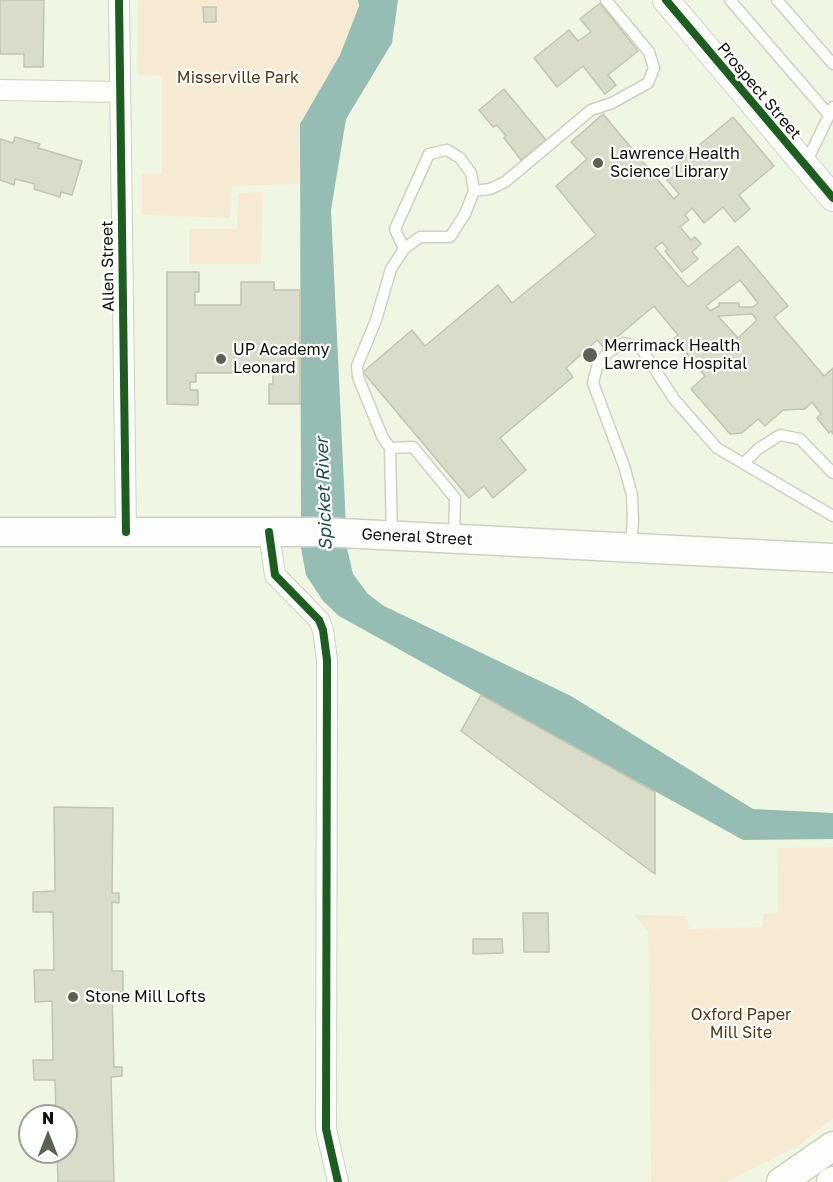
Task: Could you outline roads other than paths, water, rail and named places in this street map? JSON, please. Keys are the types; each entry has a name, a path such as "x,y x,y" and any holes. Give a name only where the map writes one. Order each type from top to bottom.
{"main road":[{"name":"General Street","path":"0,532 276,532 379,535 833,558"},
{"path":"781,1182 833,1146"}],"street":[{"name":"Allen Street","path":"118,0 126,532"},
{"name":"Prospect Street","path":"666,0 833,198"},
{"path":"0,90 118,92"},
{"path":"276,532 275,575 319,620 323,630 327,660 326,1129 338,1182"}],"lane":[{"path":"474,191 490,189 505,182 591,110 612,103 648,84 654,68 649,52 606,0"},
{"path":"730,0 831,111 805,165"},
{"path":"777,0 833,64"},
{"path":"379,535 390,448 382,436 358,376 357,366 376,320 391,269 404,249 420,237 450,237 465,214 474,191 471,173 460,158 447,150 429,154 395,229 404,249"},
{"path":"631,548 632,495 624,466 593,382 597,367 607,353 624,343 641,348 674,399 717,448 833,516"},
{"path":"744,463 758,449 780,435 800,439 833,473"},
{"path":"390,448 413,447 455,498 454,538"}],"water":[{"name":"Spicket River","path":"358,0 398,0 392,43 346,119 331,210 347,548 353,574 368,594 384,606 571,696 753,809 833,813 833,839 743,840 339,616 323,601 306,575 301,548 300,124 340,55 359,6"}],"place":[{"name":"Lawrence Health Science Library","path":"598,163"},
{"name":"Merrimack Health Lawrence Hospital","path":"590,355"},
{"name":"UP Academy Leonard","path":"221,359"},
{"name":"Stone Mill Lofts","path":"73,997"}],"park label":[{"name":"Misserville Park","path":"238,78"},
{"name":"Oxford Paper Mill Site","path":"741,1024"}]}
